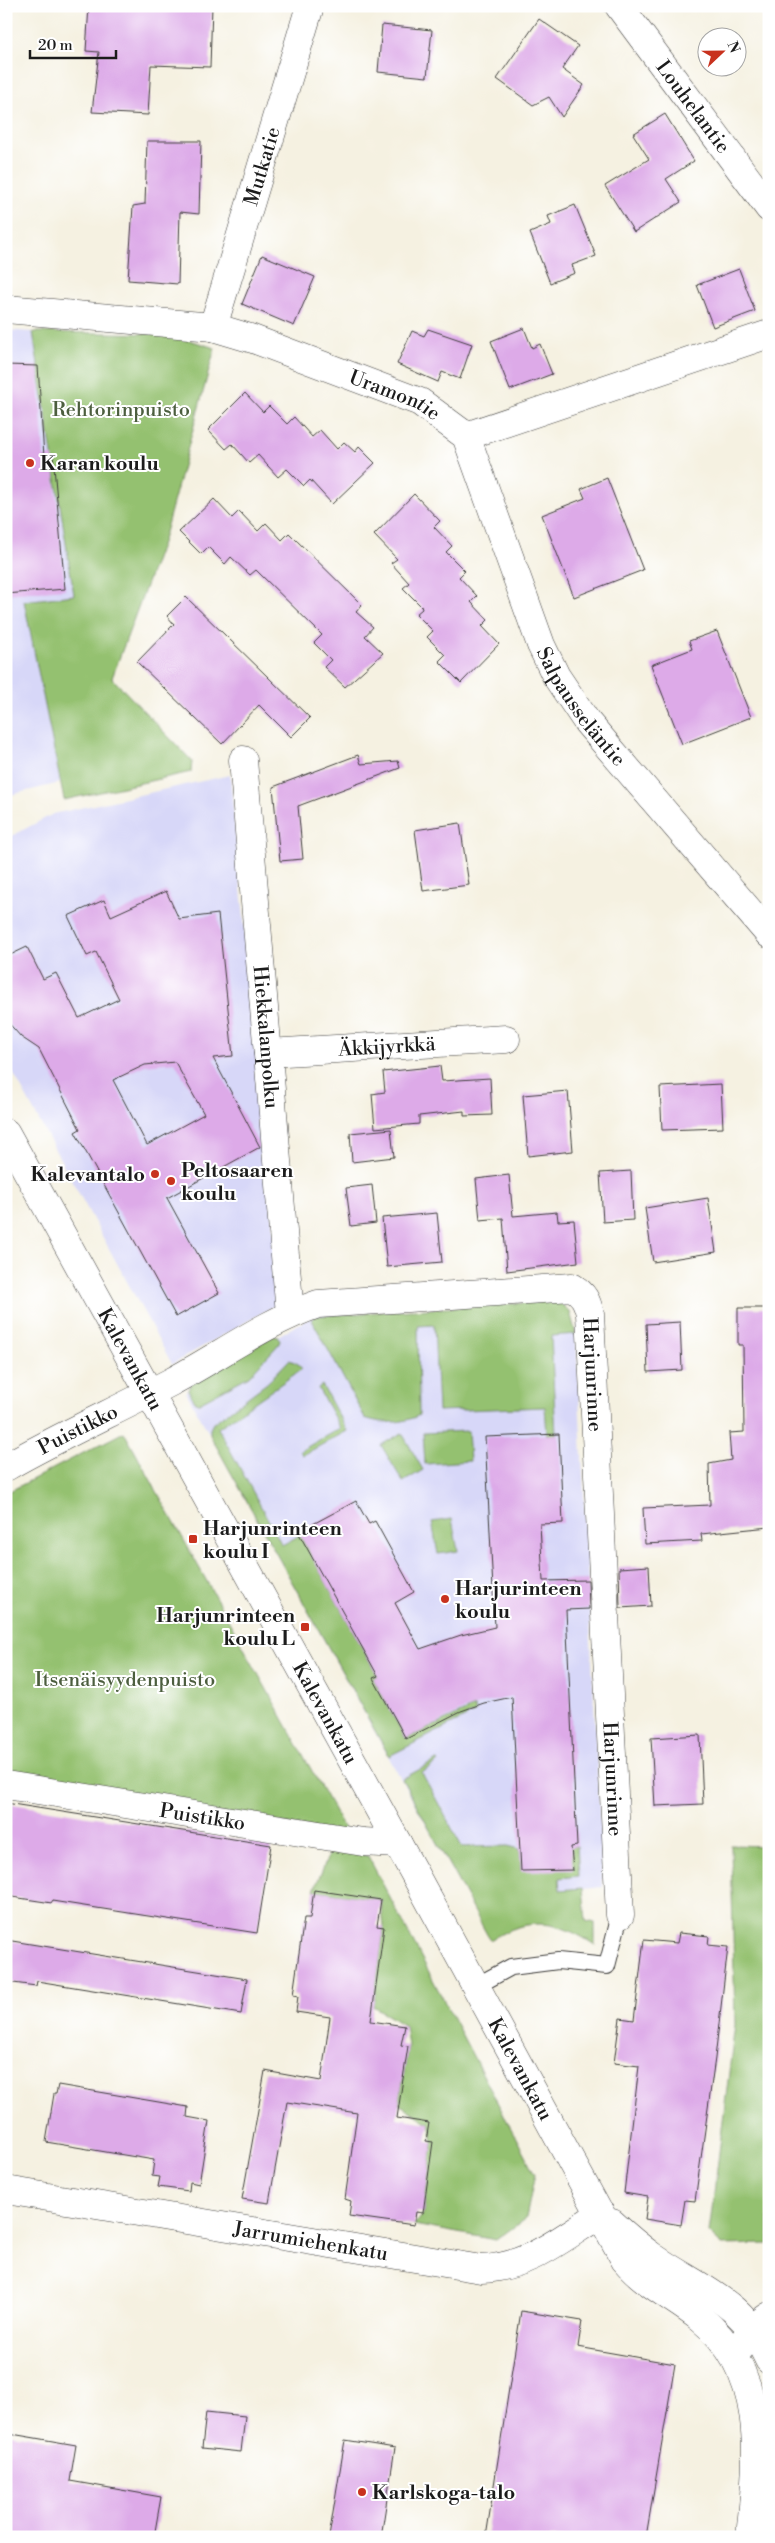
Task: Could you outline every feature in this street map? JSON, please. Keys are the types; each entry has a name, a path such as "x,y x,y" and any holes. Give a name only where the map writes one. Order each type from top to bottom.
{"street":[{"name":"Mutkatie","path":"213,327 310,6"},
{"name":"Louhelantie","path":"618,6 769,208"},
{"name":"Uramontie","path":"6,309 213,327 254,339 420,402 466,436"},
{"path":"466,436 769,334"},
{"name":"Salpausseläntie","path":"466,436 541,645 556,676 587,722 769,934"},
{"name":"Hiekkalanpolku","path":"243,760 290,1314"},
{"name":"Äkkijyrkkä","path":"268,1053 506,1039"},
{"name":"Kalevankatu","path":"6,1133 625,2260 634,2271 716,2332 735,2356 750,2397 756,2446 755,2485 750,2537"},
{"name":"Harjunrinne","path":"149,1392 290,1314 318,1304 572,1287 581,1292 587,1301 590,1314 620,1914"},
{"name":"Puistikko","path":"6,1467 149,1392"},
{"name":"Puistikko","path":"6,1785 363,1842 398,1844"},
{"name":"Jarrumiehenkatu","path":"6,2190 481,2269 499,2268 542,2253 601,2214"},
{"name":"Kalevankatu","path":"601,2214 654,2258 714,2292 737,2311 764,2340"},
{"path":"735,2356 764,2340"},
{"path":"762,2537 769,2508"}],"lane":[{"path":"476,1986 511,1967 558,1961 607,1966 620,1914"}],"shaded area":[{"name":"Karan koulu","path":"6,330 33,332 74,595 24,601 60,783 6,796"},
{"name":"Peltosaaren koulu","path":"230,775 281,1302 172,1364 6,1060 6,839 53,814"},
{"name":"Harjurinteen koulu","path":"570,1312 576,1334 603,1887 468,1900 186,1392 191,1384 319,1313"}],"green space":[{"name":"Rehtorinpuisto","path":"33,332 170,334 215,348 163,540 112,678 192,761 191,772 64,800 24,601 74,595"},
{"path":"559,1301 570,1312 576,1334 551,1336 556,1435 547,1435 545,1407 438,1411 434,1325 418,1326 419,1415 406,1420 392,1422 365,1418 312,1320 314,1316"},
{"path":"273,1336 278,1337 280,1341 278,1345 249,1376 196,1403 188,1390 191,1384"},
{"path":"289,1360 297,1363 302,1369 218,1428 282,1545 300,1535 378,1676 373,1678 406,1739 474,1707 476,1712 389,1756 210,1435 213,1423 267,1383"},
{"path":"322,1385 347,1431 303,1455 300,1451 340,1428 318,1388"},
{"path":"468,1431 470,1461 425,1464 423,1433"},
{"name":"Itsenäisyydenpuisto","path":"124,1432 347,1834 6,1779 6,1493"},
{"path":"402,1433 423,1470 403,1482 381,1445"},
{"path":"452,1519 458,1551 438,1554 432,1522"},
{"path":"437,1760 438,1762 422,1773 462,1847 508,1846 520,1849 521,1871 540,1848 577,1846 579,1876 559,1878 560,1890 583,1888 586,1921 595,1923 595,1945 568,1930 543,1924 518,1927 490,1940 402,1779"},
{"path":"731,1845 769,1846 769,2244 722,2245 709,2233 735,2024"},
{"path":"331,1849 368,1856 535,2174 526,2218 496,2240 414,2225 423,2213 433,2142 429,2123 399,2104 408,2046 405,2026 373,2006 384,1927 381,1900 314,1890"}],"building":[{"path":"89,6 212,6 210,67 151,65 148,115 92,112 99,52 86,51"},
{"path":"539,19 578,46 562,69 584,85 562,117 549,97 533,105 497,79"},
{"path":"382,25 432,30 427,77 378,72"},
{"path":"665,114 694,161 666,179 681,202 634,232 605,186 649,159 633,134"},
{"path":"147,141 201,141 199,214 180,212 178,284 128,280 133,206 145,204"},
{"path":"575,205 596,256 572,265 575,273 550,283 530,233 551,224 548,216"},
{"path":"262,255 315,277 294,326 242,304"},
{"path":"739,269 755,311 713,327 697,285"},
{"path":"524,328 532,348 540,344 552,374 510,390 491,341"},
{"path":"428,329 472,344 460,379 442,372 438,382 397,364 412,331 424,336"},
{"path":"6,365 38,366 44,457 53,456 65,589 6,594"},
{"path":"245,393 263,412 269,406 287,424 294,417 312,437 320,430 337,449 344,442 355,452 359,447 375,463 332,504 310,480 304,486 287,469 278,477 258,455 249,463 232,444 226,449 208,430"},
{"path":"607,478 643,570 574,597 542,515 585,498 581,489"},
{"path":"414,494 440,521 434,527 452,546 446,552 465,571 459,577 477,596 471,602 488,620 482,626 499,644 461,683 439,661 445,655 427,637 433,631 416,614 422,609 421,606 403,588 409,583 391,563 397,559 374,535"},
{"path":"214,499 232,518 239,511 258,531 266,523 282,540 289,533 362,605 356,612 373,627 365,636 383,653 345,687 324,667 331,660 314,643 322,635 256,570 250,575 231,557 225,564 208,547 201,554 179,532"},
{"path":"186,597 310,718 291,737 259,705 222,744 137,662 174,624 167,616"},
{"path":"717,631 751,717 682,744 651,665 692,649 689,641"},
{"path":"358,755 361,764 398,761 400,768 298,806 303,859 280,861 273,787"},
{"path":"460,823 469,885 423,891 415,830"},
{"path":"166,891 179,919 218,914 233,1056 213,1058 260,1147 167,1198 219,1293 176,1317 75,1132 80,1129 39,1049 21,1037 6,1020 6,957 27,947 43,979 56,973 79,1018 119,999 96,952 87,956 68,916 104,900 111,916","holes":["175,1062 204,1114 147,1145 113,1080 145,1065"]},
{"path":"440,1066 442,1081 490,1078 492,1115 464,1116 464,1111 419,1116 419,1124 375,1128 372,1094 385,1092 383,1072"},
{"path":"721,1084 723,1128 662,1130 660,1087"},
{"path":"568,1091 573,1151 528,1156 523,1095"},
{"path":"391,1129 394,1157 352,1162 350,1133"},
{"path":"631,1171 633,1220 603,1222 600,1173"},
{"path":"509,1175 513,1216 557,1212 558,1221 574,1220 578,1262 507,1271 503,1218 480,1220 476,1179"},
{"path":"372,1185 376,1223 351,1226 346,1188"},
{"path":"708,1198 716,1252 653,1262 645,1208"},
{"path":"437,1213 442,1262 387,1267 382,1218"},
{"path":"738,1308 769,1308 769,1527 701,1534 702,1541 645,1544 643,1508 710,1505 709,1464 731,1460 729,1433 744,1432 743,1345 738,1345"},
{"path":"680,1322 682,1370 648,1372 646,1324"},
{"path":"559,1434 563,1523 540,1524 543,1581 588,1580 589,1609 566,1610 577,1846 571,1847 573,1870 521,1871 512,1697 484,1703 461,1711 406,1739 373,1678 378,1676 298,1532 356,1501 369,1524 375,1521 414,1592 395,1603 420,1649 461,1635 495,1627 485,1437"},
{"path":"649,1566 651,1606 620,1608 619,1568"},
{"path":"700,1735 703,1804 655,1806 651,1738"},
{"path":"6,1803 271,1845 257,1933 52,1901 52,1903 6,1896"},
{"path":"314,1890 381,1900 377,1926 384,1927 371,2021 405,2026 401,2045 408,2046 397,2118 429,2123 426,2141 433,2142 423,2213 416,2212 414,2225 349,2216 351,2201 345,2199 357,2113 287,2102 269,2203 242,2199 265,2071 321,2081 330,2017 296,2012 298,1996 293,1995 304,1918 310,1918"},
{"path":"679,1933 709,1936 708,1945 728,1947 695,2201 685,2200 681,2225 645,2219 648,2197 624,2193 639,2066 614,2063 620,2018 634,2020 644,1940 677,1943"},
{"path":"6,1940 247,1979 241,2014 37,1981 36,1986 6,1982"},
{"path":"58,2085 188,2107 187,2117 209,2121 199,2184 190,2182 189,2191 158,2187 160,2177 152,2176 154,2160 46,2142 54,2094 56,2094"},
{"path":"521,2311 582,2321 578,2347 675,2364 646,2537 486,2537"},
{"path":"206,2412 245,2416 241,2452 202,2448"},
{"path":"6,2433 76,2445 70,2481 161,2497 154,2537 6,2537"},
{"name":"Karlskoga-talo","path":"345,2440 395,2448 381,2537 329,2537"}],"place":[{"name":"Karan koulu","path":"30,463"},
{"name":"Kalevantalo","path":"155,1174"},
{"name":"Peltosaaren koulu","path":"171,1181"},
{"name":"Harjunrinteen koulu I","path":"193,1539"},
{"name":"Harjurinteen koulu","path":"445,1599"},
{"name":"Harjunrinteen koulu L","path":"305,1627"},
{"name":"Karlskoga-talo","path":"362,2492"}]}
